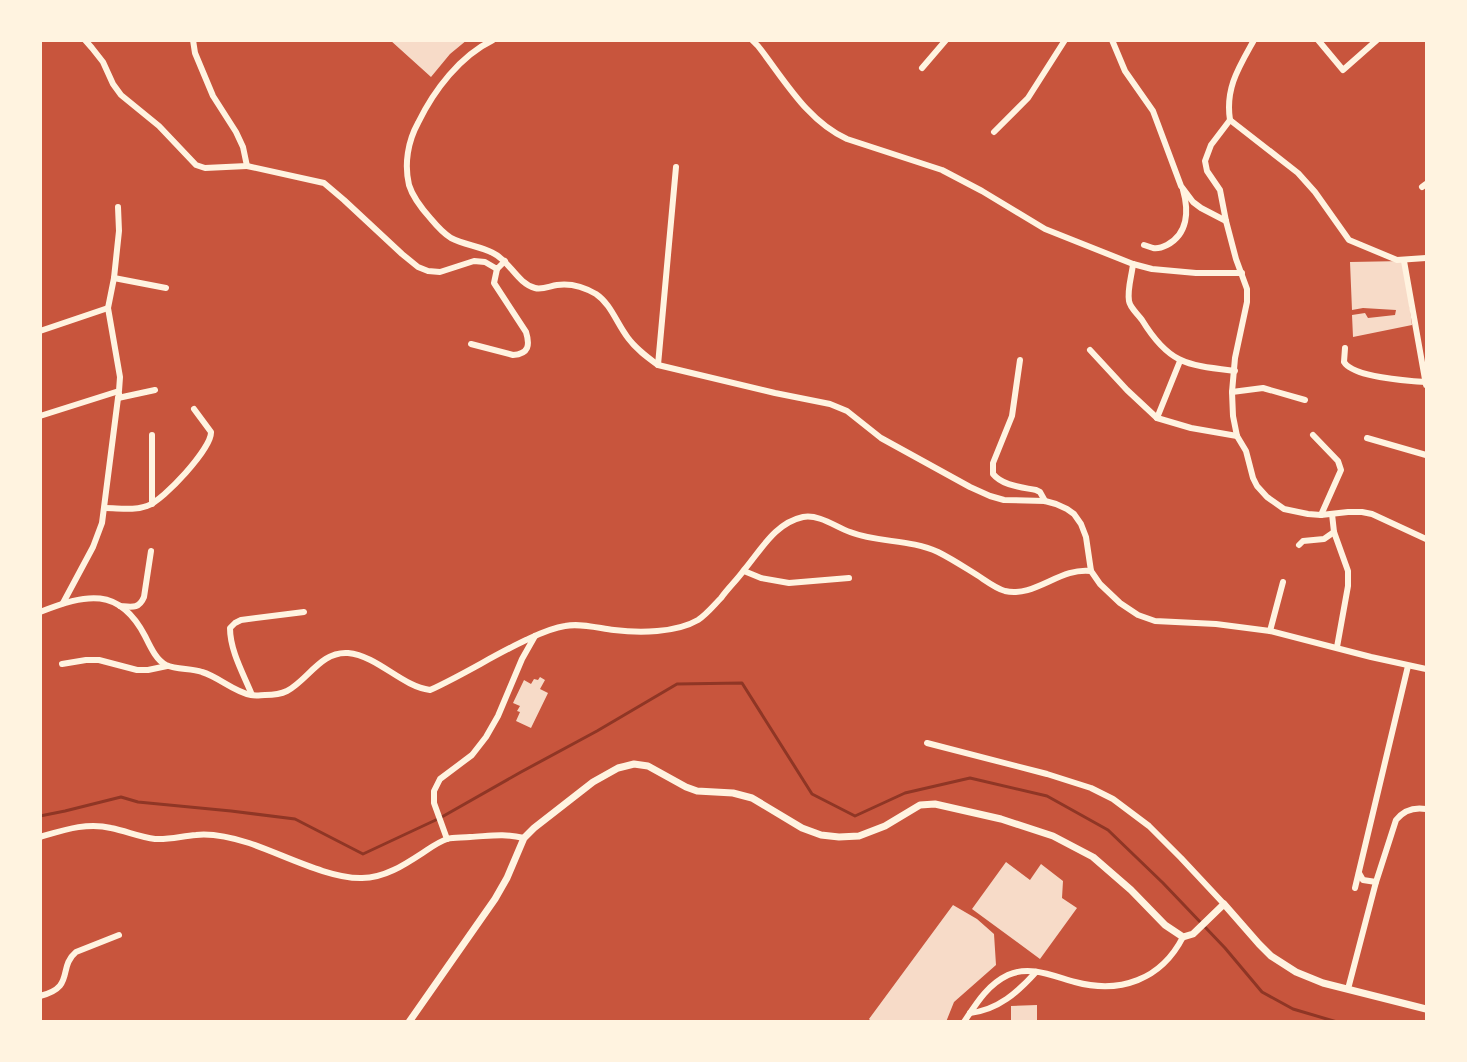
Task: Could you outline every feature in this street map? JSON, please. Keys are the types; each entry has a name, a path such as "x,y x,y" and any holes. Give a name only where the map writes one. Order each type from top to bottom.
{"street":[{"path":"85,40 103,63 121,95 159,126 196,165 206,168 247,166 324,183 418,267 440,272 480,261 497,269"},
{"path":"193,40 195,53 213,96 243,147 247,166"},
{"path":"493,40 479,47 460,64 426,106 413,131 407,158 409,185 420,207 450,237 494,253 505,261 518,277 534,288 559,285 579,286 599,296 608,304 629,340 658,365 830,404 847,411 882,438 969,487 1004,500 1045,501 1067,508 1081,524 1086,537 1091,571 1100,584 1120,603 1138,615 1155,621 1216,624 1270,631 1426,669"},
{"path":"752,40 797,96 824,126 836,134 942,170 1045,229 1133,264 1174,271 1242,273"},
{"path":"922,68 946,40"},
{"path":"994,132 1028,98 1065,40"},
{"path":"1112,40 1125,71 1153,111 1186,205 1185,222 1181,234 1160,248 1144,245"},
{"path":"1254,40 1237,70 1228,96 1230,120 1298,173 1315,192 1349,240 1397,260 1426,258"},
{"path":"1318,40 1343,70 1377,40"},
{"path":"1230,120 1211,146 1205,161 1207,171 1220,190 1236,259 1247,289 1247,302 1235,358 1232,392 1233,416 1237,436 1246,451 1257,486 1261,492 1284,509 1321,514 1355,512 1372,514 1426,539"},
{"path":"658,365 676,167"},
{"path":"1181,186 1193,202 1226,221"},
{"path":"63,603 93,547 105,508 120,377 108,308 119,231 118,207"},
{"path":"471,344 513,355 525,351 528,346 529,340 526,332 494,284 497,269 505,261"},
{"path":"1345,348 1344,362 1350,369 1426,384 1404,261"},
{"path":"1133,264 1130,304 1162,347 1180,360 1198,366 1234,371"},
{"path":"114,278 166,288"},
{"path":"40,331 108,308"},
{"path":"1090,350 1157,418 1191,428 1237,436"},
{"path":"1020,360 1012,416 993,463 993,474 1000,481 1040,492 1045,501"},
{"path":"1157,418 1180,360"},
{"path":"1232,392 1263,388 1305,400"},
{"path":"40,416 119,394 155,390"},
{"path":"105,508 134,509 152,504 159,500 189,468 211,436 194,409"},
{"path":"152,435 152,504"},
{"path":"1313,435 1338,461 1341,470 1321,514"},
{"path":"1367,438 1426,455"},
{"path":"1332,514 1334,532 1348,571 1348,586 1337,647"},
{"path":"62,664 99,660 137,670 167,666 192,669 206,673 241,692 252,695 272,695 288,691 333,655 346,653 373,662 420,689 430,690 550,629 567,625 640,632 684,626 699,619 713,606 744,571 766,541 780,528 805,516 818,518 867,537 911,544 934,551 954,560 1003,591 1019,592 1070,573 1081,570 1091,571"},
{"path":"1299,545 1303,541 1324,539 1334,532"},
{"path":"120,606 133,608 141,603 144,597 151,551"},
{"path":"744,571 761,578 789,583 849,578"},
{"path":"1270,631 1282,582"},
{"path":"40,612 83,598 107,599 120,606 132,617 157,658 167,666"},
{"path":"252,695 234,650 230,637 231,628 241,620 304,612"},
{"path":"447,839 434,803 434,791 440,779 472,755 486,737 535,636"},
{"path":"1355,888 1408,666"},
{"path":"927,743 1047,774 1091,788 1113,798 1149,826 1181,858 1270,956 1296,972 1315,980 1426,1010"},
{"path":"410,1022 495,899 507,878 524,838 593,782 618,768 634,764 648,766 697,791 733,793 752,798 802,828 821,835 859,836 885,826 920,805 935,804 1001,819 1053,836 1093,857 1113,873 1165,925 1183,937"},
{"path":"1348,989 1376,882 1396,820 1402,813 1411,809 1426,809"},
{"path":"40,837 89,825 111,827 133,835 155,838 174,838 197,834 222,836 321,870 360,879 373,878 391,872 447,839 500,834 524,838"},
{"path":"1359,873 1363,880 1376,882"},
{"path":"964,1022 977,1001 988,990 1008,975 1020,972 1046,973 1090,986 1106,987 1140,980 1158,969 1183,937 1193,934 1224,904"},
{"path":"40,996 52,993 60,987 65,978 69,960 76,952 119,935"},
{"path":"970,1013 996,1006 1017,991 1036,972"}],"building":[{"path":"390,40 467,40 450,54 431,77"},
{"path":"1404,261 1412,325 1353,337 1352,315 1365,313 1368,318 1395,315 1396,310 1363,308 1352,310 1350,262"},
{"path":"540,677 545,680 540,689 548,693 531,728 516,721 520,706 513,703 524,680 531,684 534,679 538,680"},
{"path":"1006,862 1030,880 1041,864 1063,881 1062,898 1077,908 1040,959 972,909"},
{"path":"953,905 977,919 994,934 996,965 954,1002 946,1022 872,1022 869,1019"},
{"path":"1037,1005 1037,1022 1011,1022 1011,1006"}],"waterway":[{"path":"40,816 121,797 138,802 295,819 363,854 440,818 677,684 742,683 812,794 855,816 905,793 970,778 1047,796 1108,830 1225,948 1262,992 1293,1009 1337,1022"}]}
